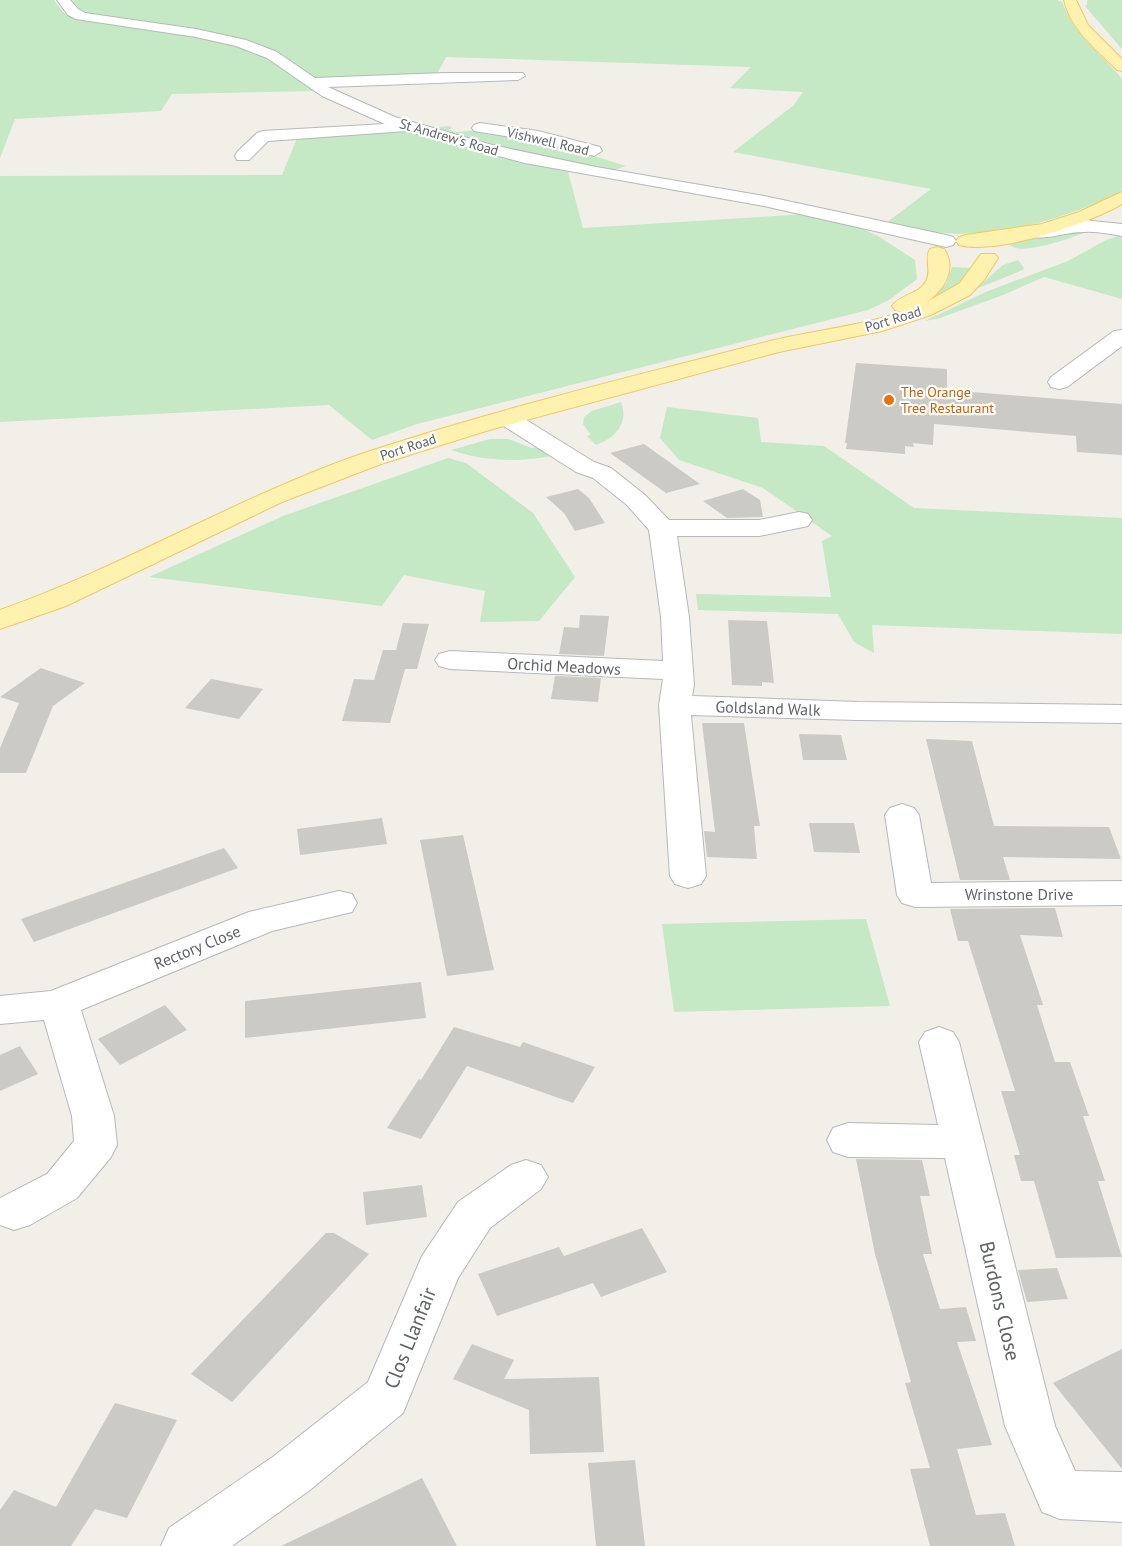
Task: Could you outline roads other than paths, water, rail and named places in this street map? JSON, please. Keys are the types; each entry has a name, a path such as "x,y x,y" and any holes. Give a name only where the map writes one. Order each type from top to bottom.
{"main road":[{"path":"1070,0 1073,11 1082,25 1122,67"},
{"path":"947,253 966,241 1034,232 1083,218 1122,197"},
{"path":"1041,250 1082,239 1101,228 1122,210"},
{"path":"966,241 988,246 994,253 990,257"},
{"path":"947,253 990,257 1018,253"},
{"name":"Port Road","path":"0,620 56,600 273,497 386,454 507,418 778,346 806,335 893,310 916,300 929,291 936,283 940,265 947,253"},
{"name":"Port Road","path":"778,346 816,341 925,310 963,291 982,270 990,257"},
{"name":"Port Road","path":"0,634 32,618 56,600"}],"street":[{"name":"St Andrew's Road","path":"63,0 73,12 81,16 192,32 244,44 289,64 313,83 356,106 412,127 513,155 619,177 782,205 857,222 913,245 947,253"},
{"path":"313,83 518,76"},
{"path":"243,156 258,131 412,127"},
{"name":"Vishwell Road","path":"457,130 482,128 538,136 679,177"},
{"path":"619,177 638,165"},
{"path":"1034,232 1053,232 1083,226 1122,230"},
{"path":"1059,382 1122,336"},
{"path":"538,410 601,463 603,473"},
{"path":"507,418 585,468 603,473 636,500 662,528 675,617 679,685 675,705 688,876"},
{"path":"662,528 759,528 798,520"},
{"name":"Orchid Meadows","path":"450,660 678,671"},
{"name":"Goldsland Walk","path":"675,705 857,711 1122,714"},
{"name":"Wrinstone Drive","path":"902,815 915,895 1122,893"},
{"name":"Rectory Close","path":"0,1010 38,1008 59,1003 262,921 339,903"},
{"path":"14,1212 62,1186 96,1145 93,1116 59,1003"},
{"name":"Burdons Close","path":"939,1042 1030,1426 1060,1495 1122,1497"},
{"path":"848,1140 962,1142"},
{"name":"Clos Llanfair","path":"188,1546 292,1473 386,1397 438,1270 474,1215 526,1177"}],"place":[{"name":"The Orange Tree Restaurant","path":"889,400"}]}
